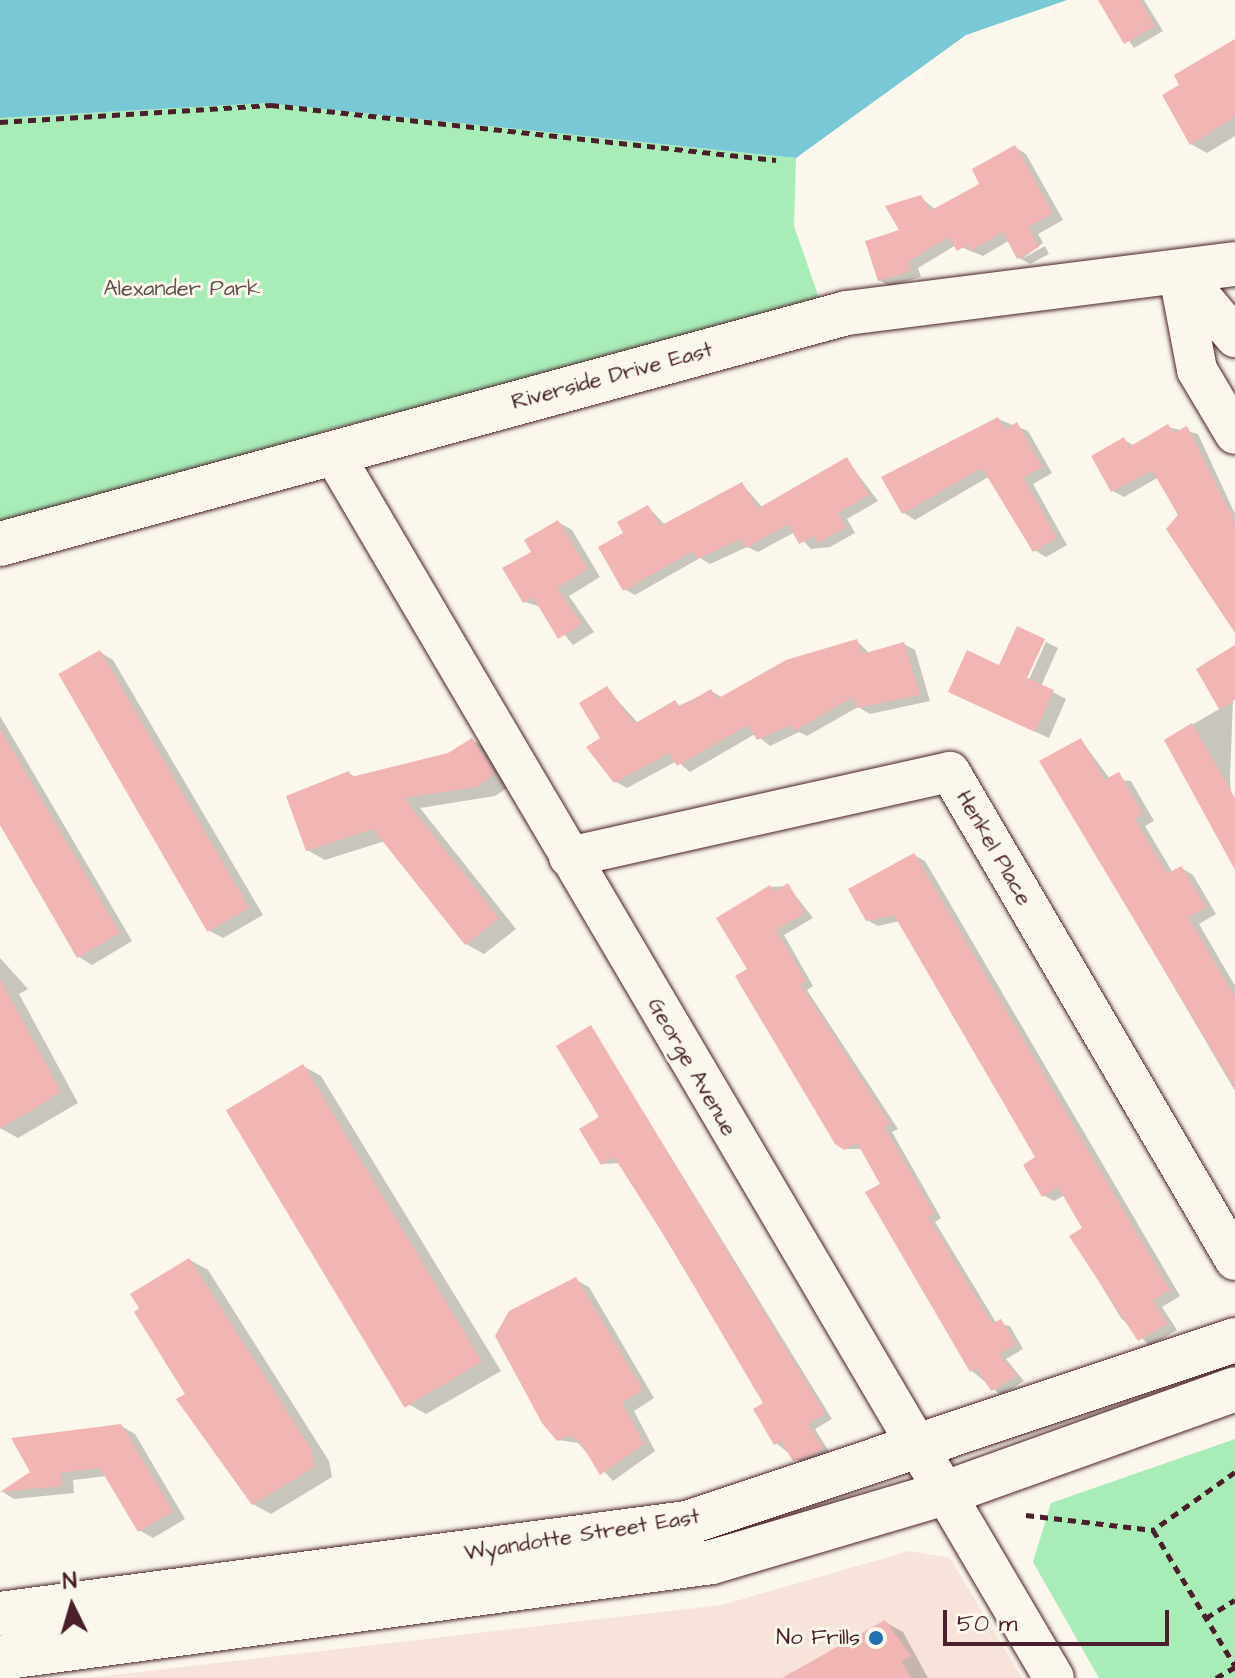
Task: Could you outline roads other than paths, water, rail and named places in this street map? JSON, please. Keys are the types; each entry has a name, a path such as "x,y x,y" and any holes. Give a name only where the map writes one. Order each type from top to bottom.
{"main road":[{"name":"Riverside Drive East","path":"0,544 847,313 1235,264"},
{"name":"Wyandotte Street East","path":"0,1614 687,1523 1235,1340"},
{"name":"Wyandotte Street East","path":"0,1658 712,1562 948,1492 1235,1389"}],"street":[{"path":"1178,270 1235,337"},
{"path":"1178,270 1197,370 1235,434"},
{"name":"George Avenue","path":"333,453 915,1449 948,1492 1054,1678"},
{"name":"Henkel Place","path":"569,857 950,772 1235,1260"}],"water":[{"path":"0,0 1067,0 966,35 796,158 266,103 0,118"}],"place":[{"name":"No Frills","path":"876,1638"}],"park label":[{"name":"Alexander Park","path":"182,289"}]}
